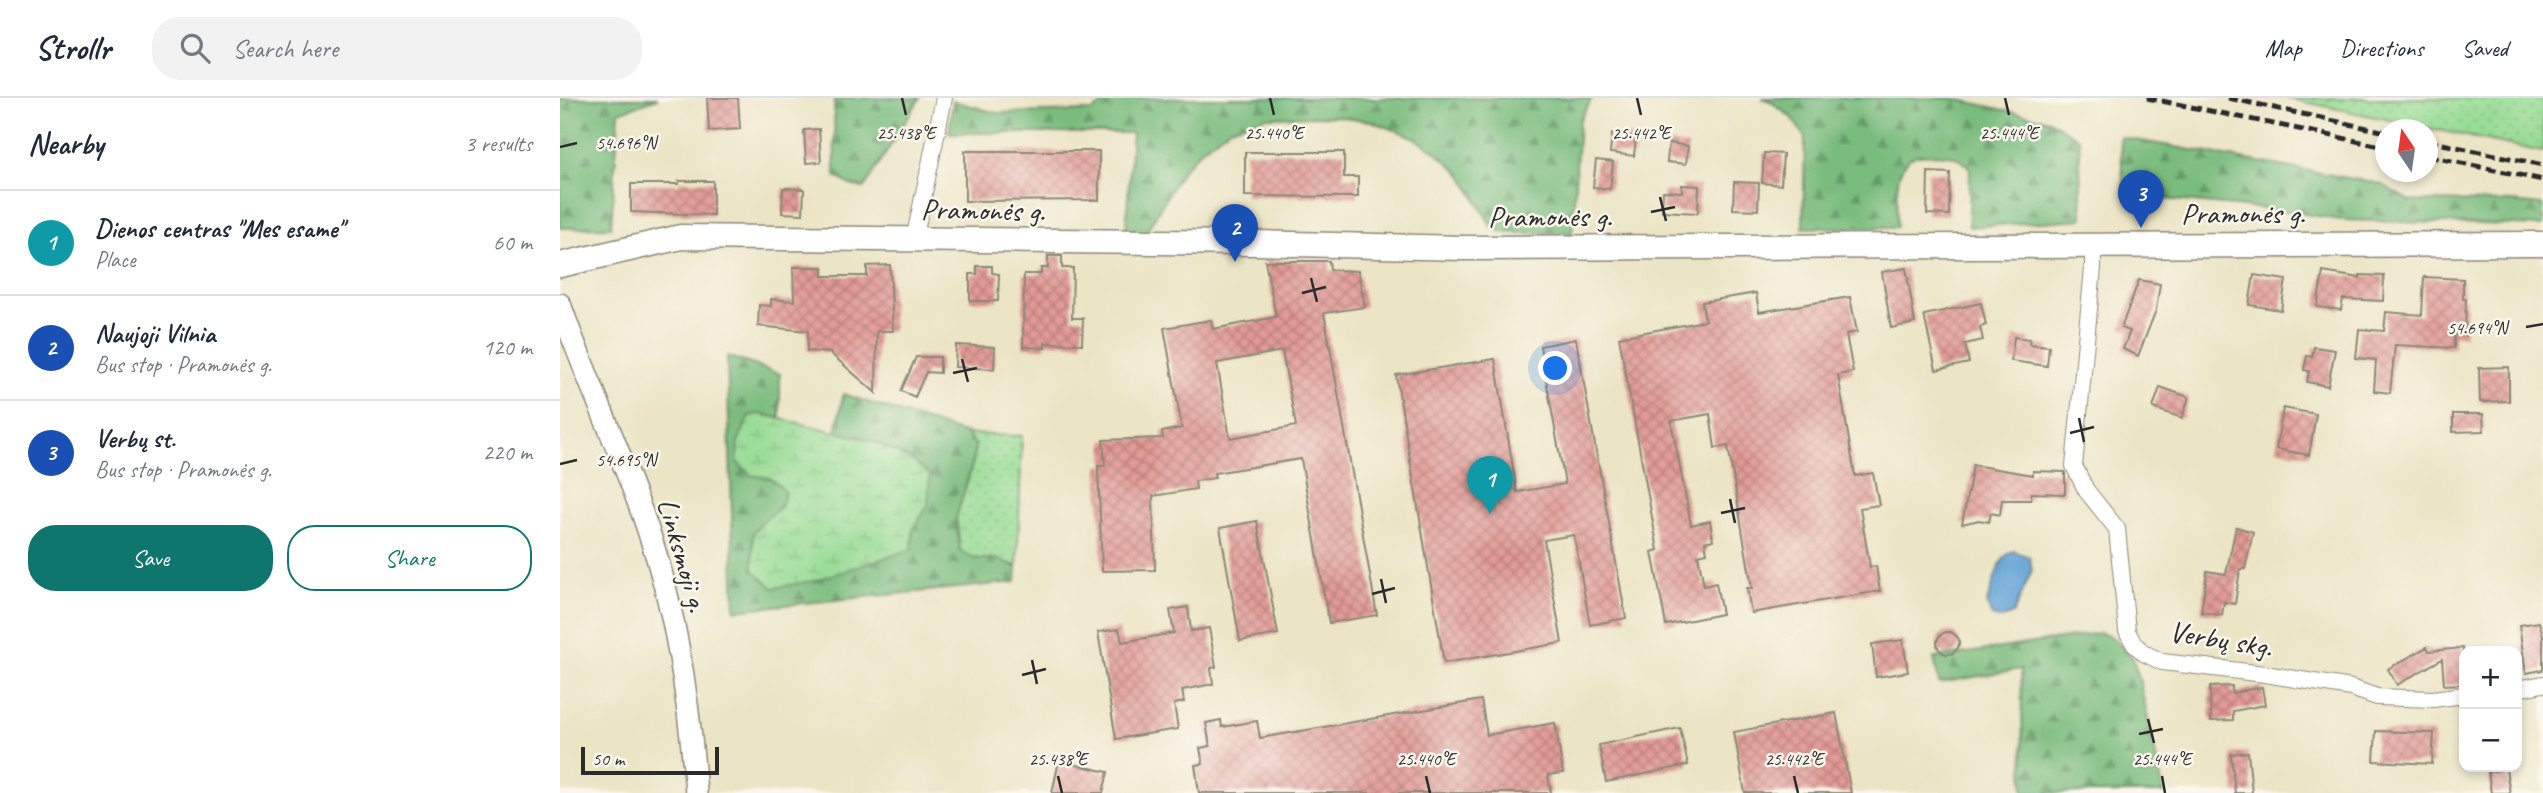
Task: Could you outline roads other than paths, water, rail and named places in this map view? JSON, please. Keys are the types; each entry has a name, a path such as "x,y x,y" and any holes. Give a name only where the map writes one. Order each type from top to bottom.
{"main road":[{"name":"Pramonės g.","path":"560,265 681,237 1463,248 2543,244"},
{"name":"Linksmoji g.","path":"560,304 648,528 682,661 696,793"}],"street":[{"path":"914,240 944,98"},
{"name":"Verbų skg.","path":"2093,245 2074,466 2086,490 2117,529 2124,615 2127,631 2134,643 2144,653 2162,662 2265,674 2351,688 2377,697 2433,699 2459,696"},
{"path":"2522,688 2543,684"}],"water":[{"path":"2014,551 2029,557 2032,570 2013,614 2001,619 1992,616 1987,605 1988,599 2000,564"}],"railway":[{"path":"2147,98 2375,145"},
{"path":"2228,98 2375,130"},
{"path":"2438,143 2543,165"},
{"path":"2438,158 2543,180"}],"place":[{"name":"Verbų st.","path":"2141,228"},
{"name":"Naujoji Vilnia","path":"1235,262"},
{"name":"Dienos centras \"Mes esame\"","path":"1490,514"}]}
